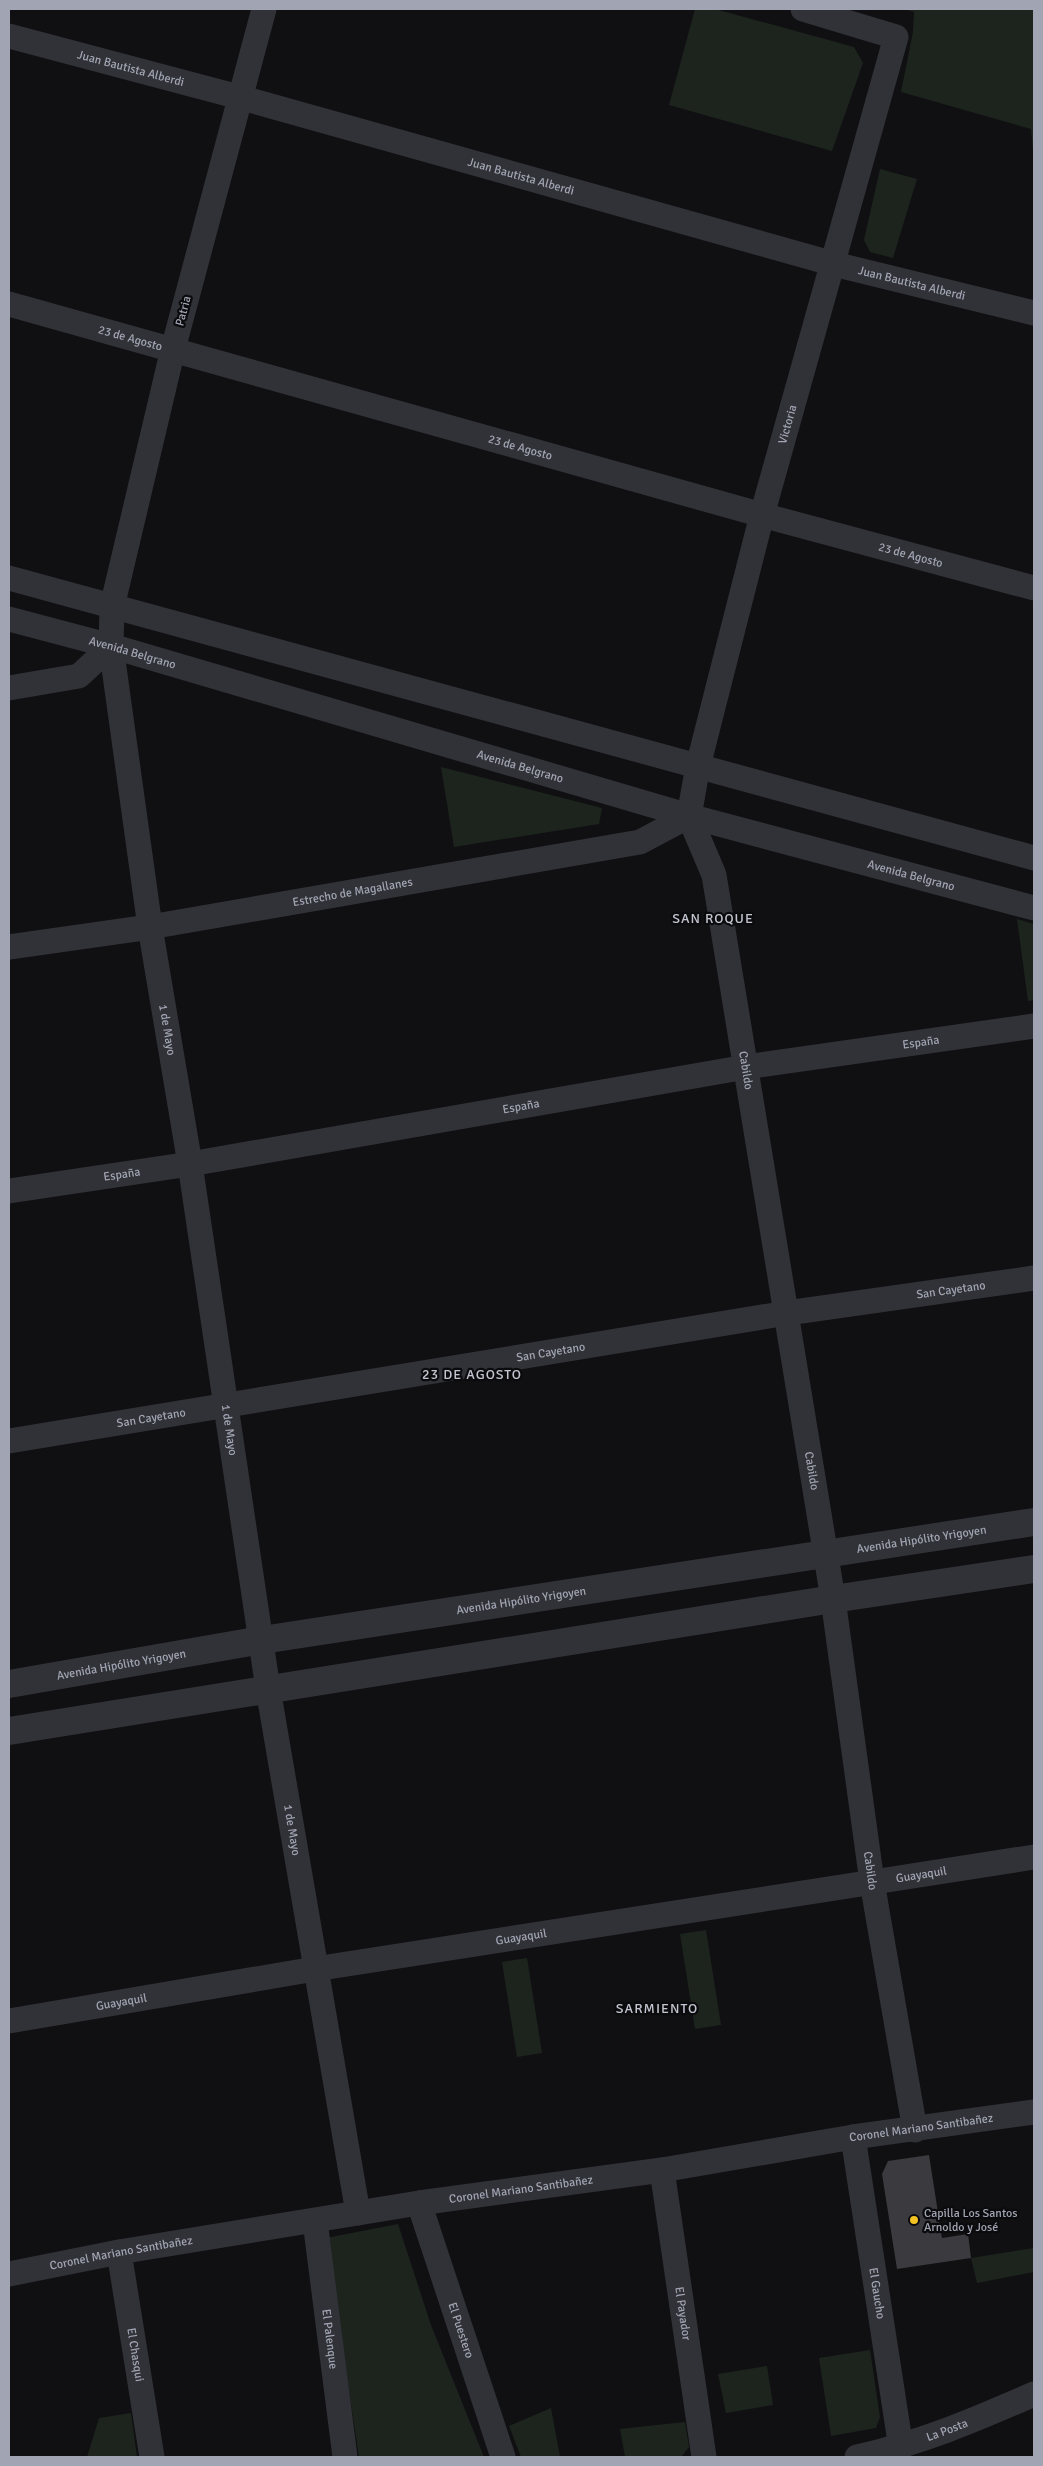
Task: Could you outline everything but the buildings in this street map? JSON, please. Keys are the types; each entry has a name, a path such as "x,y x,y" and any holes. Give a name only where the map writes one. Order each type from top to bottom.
{"street":[{"name":"Patria","path":"111,646 112,607 173,349 264,9"},
{"name":"Victoria","path":"689,816 698,766 762,515 834,264 896,37 803,9"},
{"name":"Juan Bautista Alberdi","path":"9,36 239,97 834,264 1034,313"},
{"name":"23 de Agosto","path":"9,304 762,515 1034,588"},
{"path":"9,578 1034,858"},
{"name":"Avenida Belgrano","path":"9,619 111,646 689,816 1034,908"},
{"path":"9,688 79,676 111,646"},
{"name":"1 de Mayo","path":"111,646 150,927 190,1164 268,1689 358,2213"},
{"name":"Estrecho de Magallanes","path":"9,947 150,927 640,842 689,816"},
{"name":"Cabildo","path":"689,816 714,876 833,1599 872,1882 916,2130"},
{"name":"España","path":"9,1191 190,1164 746,1067 1034,1026"},
{"name":"San Cayetano","path":"9,1440 226,1403 787,1313 1034,1278"},
{"name":"Avenida Hipólito Yrigoyen","path":"9,1684 262,1640 1034,1522"},
{"path":"9,1731 833,1599 1034,1569"},
{"name":"Guayaquil","path":"9,2021 316,1969 1034,1857"},
{"name":"Coronel Mariano Santibañez","path":"9,2274 119,2252 419,2203 662,2170 853,2137 916,2130 1034,2112"},
{"name":"El Gaucho","path":"853,2137 901,2448"},
{"name":"El Payador","path":"662,2170 704,2457"},
{"name":"El Puestero","path":"419,2203 503,2457"},
{"name":"El Palenque","path":"315,2221 344,2457"},
{"name":"El Chasqui","path":"119,2252 152,2457"},
{"name":"La Posta","path":"857,2457 901,2448 959,2428 1034,2394"}],"shaded area":[{"path":"695,9 715,9 854,47 863,63 832,151 669,105"},
{"path":"904,9 1034,9 1034,162 1031,129 901,92 913,32 914,12"},
{"path":"880,169 917,179 893,258 870,252 864,240"},
{"path":"441,767 602,808 599,824 454,847"},
{"path":"1017,919 1034,924 1034,1000 1028,1001"},
{"path":"706,1930 721,2025 695,2029 680,1934"},
{"path":"527,1958 542,2053 517,2057 502,1962"},
{"path":"398,2224 431,2325 484,2457 359,2457 326,2238"},
{"path":"1034,2248 1034,2272 977,2283 971,2258"},
{"path":"870,2350 880,2417 876,2428 831,2436 819,2358"},
{"path":"767,2366 773,2405 726,2413 718,2374"},
{"path":"551,2408 560,2457 521,2457 509,2426"},
{"path":"131,2413 137,2457 87,2457 99,2418"},
{"path":"685,2422 689,2447 682,2456 625,2457 620,2429"}],"place":[{"name":"Capilla Los Santos Arnoldo y José","path":"914,2220"}],"district":[{"name":"SAN ROQUE","path":"713,918"},
{"name":"23 DE AGOSTO","path":"472,1374"},
{"name":"SARMIENTO","path":"657,2008"}]}
